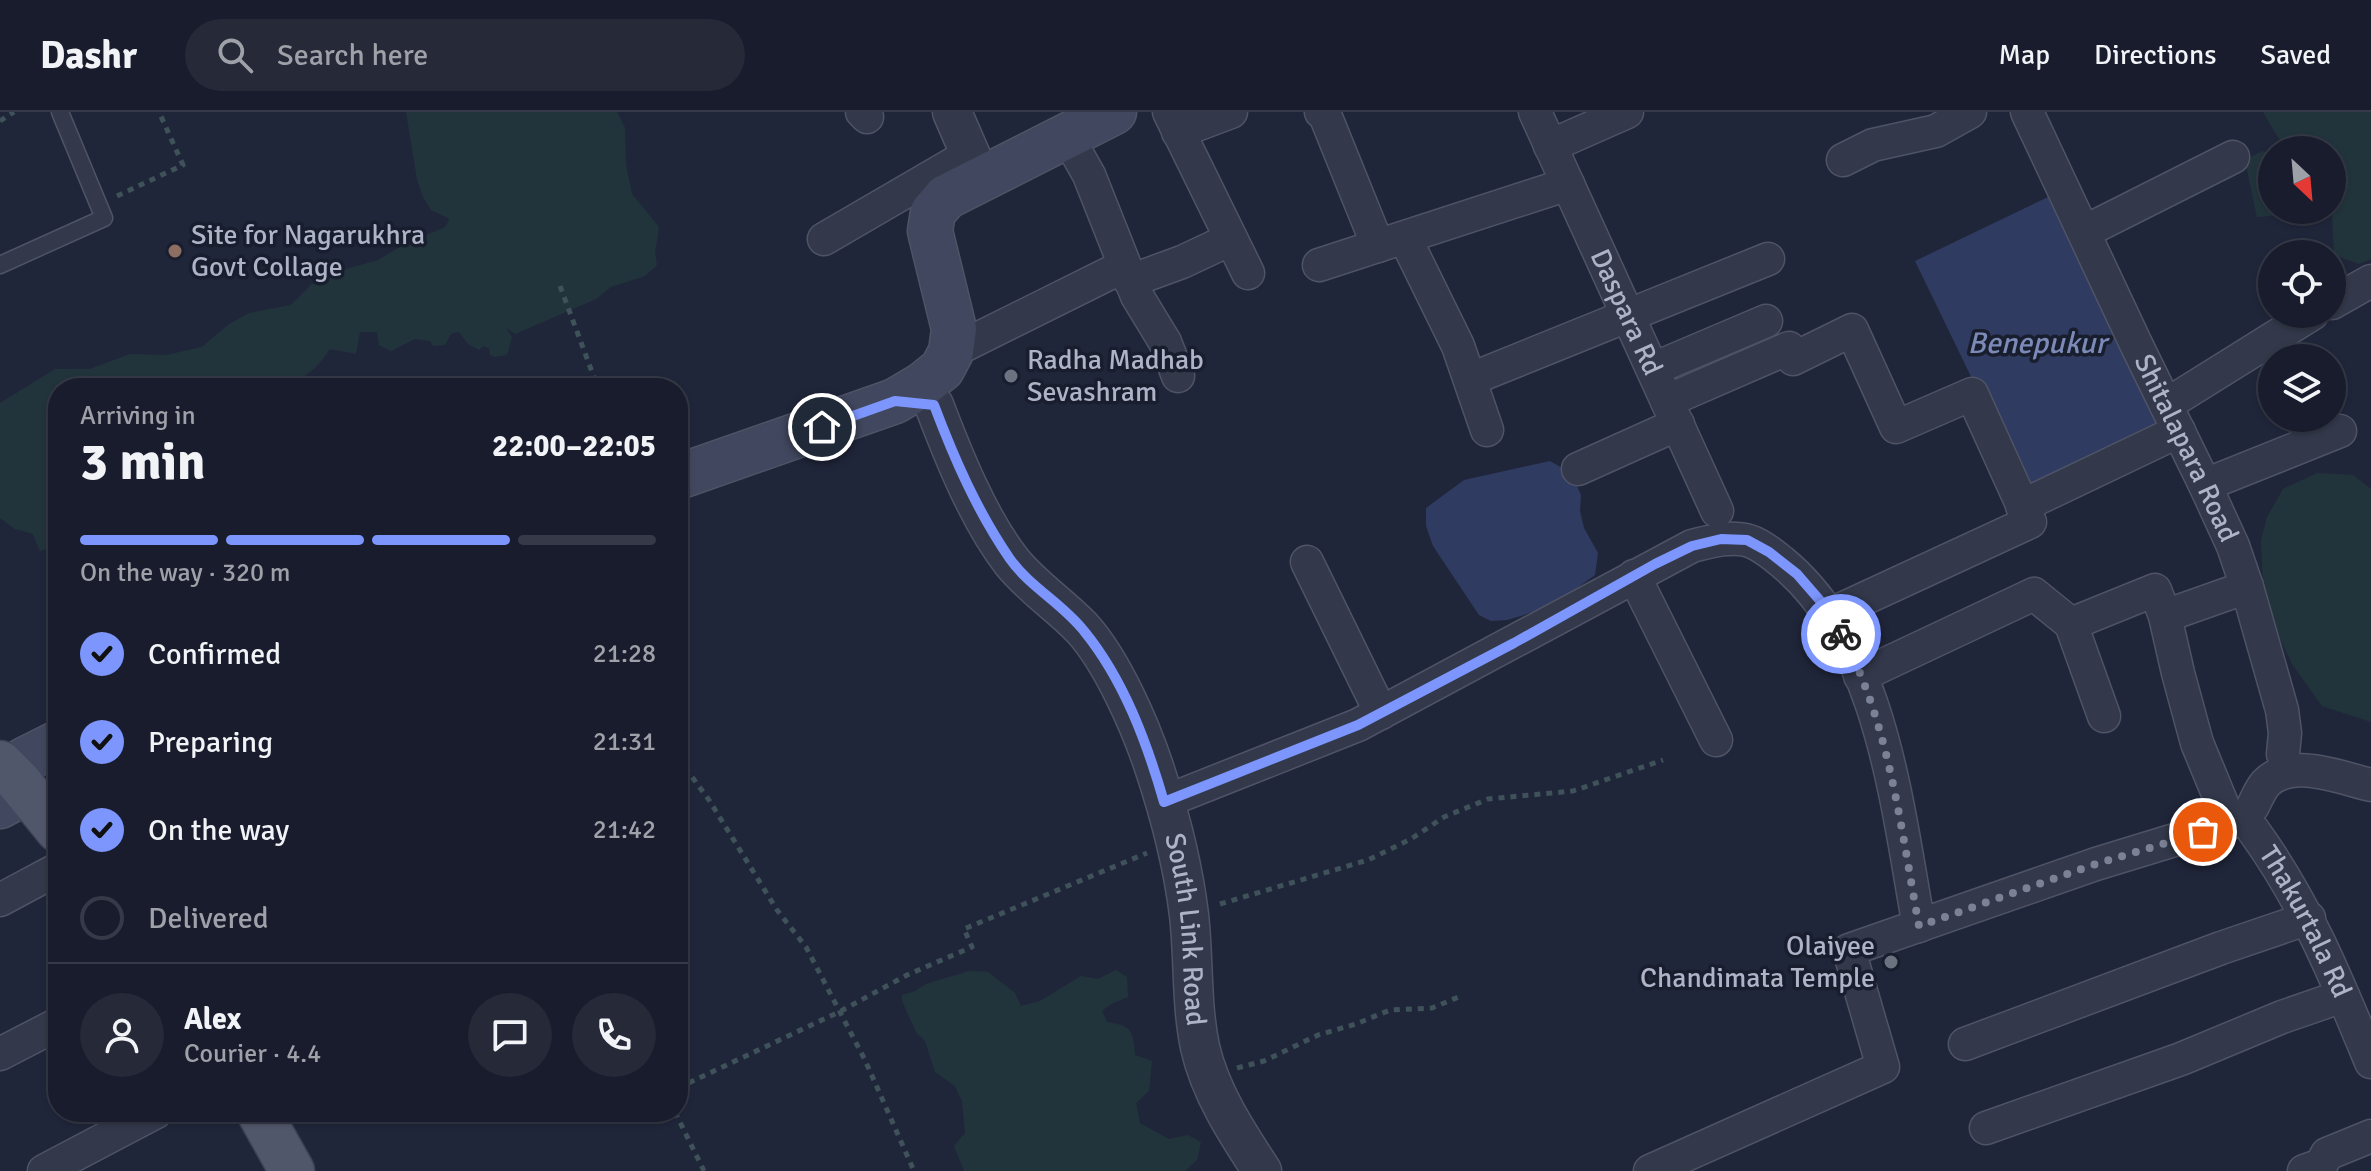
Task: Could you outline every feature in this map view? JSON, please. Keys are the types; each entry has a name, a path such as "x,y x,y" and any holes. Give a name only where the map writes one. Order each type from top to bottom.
{"main road":[{"path":"688,473 931,382 954,329 930,231 933,212 975,167 1067,136 1114,112"},
{"path":"48,748 24,760 6,783 48,821"},
{"path":"265,1122 292,1171"}],"street":[{"path":"824,239 975,167 952,112"},
{"path":"1231,112 1173,122 1248,273"},
{"path":"1321,112 1391,242 1458,346 1487,430"},
{"name":"Daspara Rd","path":"1535,112 1717,511"},
{"path":"1550,146 1627,112"},
{"path":"1843,160 1873,145 1936,131 1970,112"},
{"name":"Shitalapara Road","path":"2027,112 2233,546 2282,710 2285,733 2264,794"},
{"path":"1067,136 1089,175 1137,296 1165,342 1178,376"},
{"path":"2084,232 2233,157"},
{"path":"1319,265 1568,184"},
{"path":"931,382 1127,274 1182,262 1231,239"},
{"path":"1471,379 1768,259"},
{"path":"2346,295 2371,281"},
{"path":"1653,369 1766,321"},
{"path":"2022,506 2172,418 2293,328"},
{"path":"1578,469 1789,348 1793,359 1852,330 1896,427 1972,394 2030,522 1829,615"},
{"name":"South Link Road","path":"931,382 949,445 979,508 1011,561 1083,629 1108,665 1136,721 1154,766 1181,865 1188,914 1194,1010 1201,1049 1214,1090 1262,1171"},
{"path":"2205,485 2338,432"},
{"path":"1164,802 1299,750 1381,713 1692,546 1707,535 1715,524 1717,511"},
{"path":"1717,511 1747,540 1769,552 1797,574 1823,604 1846,644 1869,698 1883,746 1919,926"},
{"path":"1692,546 1721,539 1747,540"},
{"path":"1307,562 1381,713"},
{"path":"1634,576 1716,740"},
{"path":"2071,624 2155,590 2165,616 2247,587"},
{"path":"1860,676 2034,594 2071,624 2104,716"},
{"name":"Thakurtala Rd","path":"2165,616 2197,743 2264,794 2278,864 2309,918 2370,1056"},
{"path":"1650,1171 1883,1067 1849,950 2096,864 2313,772 2371,785"},
{"path":"0,900 48,874"},
{"path":"1965,1044 2309,918"},
{"path":"1986,1128 2181,1059 2282,1017 2343,996"},
{"path":"0,1054 48,1029"},
{"path":"44,1171 137,1122"},
{"path":"2304,1171 2321,1165 2327,1154 2371,1136"}],"lane":[{"path":"0,265 104,218 60,112"}],"path":[{"path":"0,121 14,112"},
{"path":"99,206 183,165 159,112"},
{"path":"560,286 594,378"},
{"path":"1188,914 1368,860 1411,839 1444,817 1488,799 1573,791 1663,760"},
{"path":"688,772 777,910 806,947 841,1011 914,1171"},
{"path":"688,1083 841,1011 907,975 972,947 964,929 1175,841"},
{"path":"1209,1075 1264,1061 1318,1035 1390,1010 1432,1008 1461,996"},
{"path":"680,1122 704,1171"}],"shaded area":[{"path":"406,112 617,112 625,128 626,165 632,194 659,227 655,253 657,265 645,276 611,287 596,299 515,334 506,328 512,337 507,355 495,357 490,355 489,348 483,346 479,350 468,344 459,332 451,334 445,345 433,346 430,341 415,339 391,351 379,345 377,332 360,332 356,354 330,349 301,378 48,378 48,548 40,551 33,534 15,529 0,518 0,403 55,369 90,369 130,354 166,355 202,347 229,324 249,313 291,305 319,277 378,260 412,240 444,228 448,218 431,210 417,179"},
{"path":"2263,112 2371,112 2371,259 2359,264 2346,259 2346,240 2333,240 2332,224 2346,224 2346,136 2277,136"},
{"path":"2258,154 2258,217 2257,217 2245,160"},
{"path":"2317,473 2353,475 2371,489 2371,722 2322,706 2292,664 2274,626 2263,586 2261,540 2267,517 2283,489"},
{"path":"1116,970 1127,977 1128,997 1102,1011 1107,1022 1122,1025 1130,1031 1135,1055 1152,1061 1149,1091 1136,1103 1140,1123 1169,1139 1188,1135 1201,1142 1197,1160 1185,1171 964,1171 954,1146 965,1133 962,1101 955,1086 935,1072 925,1041 916,1032 902,995 969,971 988,972 1015,993 1021,1006 1040,1001 1081,976 1098,979"}],"water":[{"name":"Benepukur","path":"2048,197 2158,424 2025,488 1915,261"},
{"path":"1550,461 1571,473 1581,495 1580,511 1584,528 1598,553 1595,575 1558,602 1507,620 1491,621 1479,615 1433,546 1426,526 1426,508 1464,480"}],"way so far":[{"path":"1841,634 1869,698 1883,746 1919,926 2096,864 2203,832"}],"place":[{"name":"Site for Nagarukhra Govt Collage","path":"175,251"},
{"name":"Radha Madhab Sevashram","path":"1011,376"},
{"name":"Olaiyee Chandimata Temple","path":"1891,962"}],"route":[{"path":"822,427 895,401 934,405 979,508 1011,561 1083,629 1108,665 1136,721 1164,802 1358,725 1692,546 1721,539 1747,540 1769,552 1797,574 1823,604 1841,634"}]}
